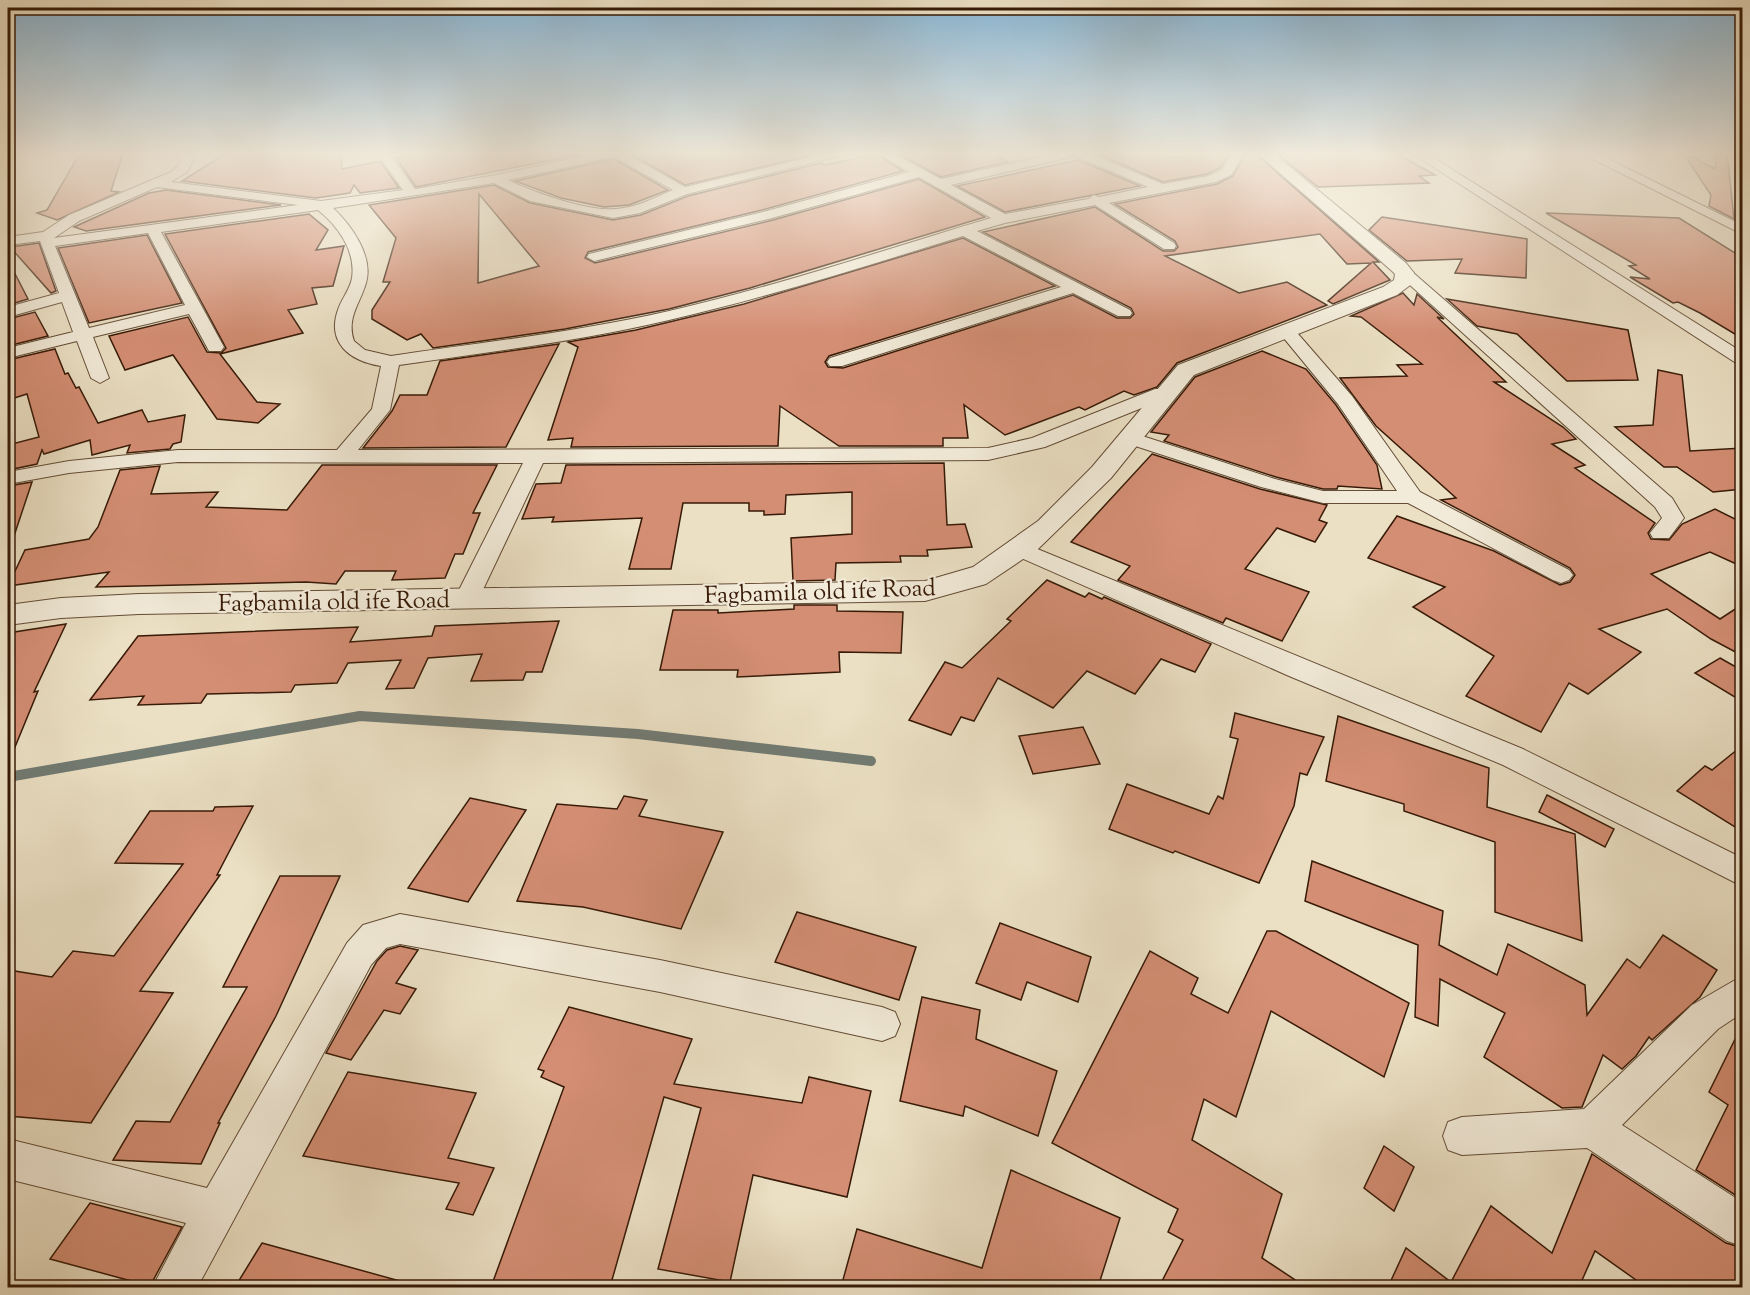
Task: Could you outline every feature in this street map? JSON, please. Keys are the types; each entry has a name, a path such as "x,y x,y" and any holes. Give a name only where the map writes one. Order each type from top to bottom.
{"street":[{"path":"47,240 74,218 85,213"},
{"path":"8,241 47,240 153,230 259,213"},
{"path":"329,213 348,231 359,268 360,278 342,323 349,349 357,356 370,361 391,361 579,333 667,316 760,293 967,232 1003,219 1030,213"},
{"path":"594,257 769,213"},
{"path":"994,213 1003,219"},
{"path":"1116,213 1169,246"},
{"path":"1335,213 1664,503 1672,518 1661,533"},
{"path":"1513,213 1743,359"},
{"path":"1709,213 1743,230"},
{"path":"153,230 215,347"},
{"path":"967,232 1124,313"},
{"path":"47,240 100,378"},
{"name":"Fagbamila old ife Road","path":"8,615 61,608 139,604 925,591 961,583 990,570 1091,484 1130,438 1162,393 1186,370 1390,291 1403,284 1405,273"},
{"path":"836,362 1073,288"},
{"path":"8,312 67,296"},
{"path":"8,353 193,308"},
{"path":"1286,331 1345,400 1412,497"},
{"path":"343,456 381,410 386,396 391,361"},
{"path":"8,478 80,465 178,456 536,457 988,454 1038,443 1162,393"},
{"path":"1130,438 1268,483 1323,497 1412,497 1561,575"},
{"path":"467,598 536,457"},
{"path":"1018,548 1287,664 1513,757 1743,873"},
{"path":"173,1287 359,954 375,936 400,929 412,931 660,976 882,1024"},
{"path":"1592,1128 1705,1017 1743,993"},
{"path":"1462,1136 1592,1128 1743,1226"},
{"path":"8,1159 215,1210"}],"building":[{"path":"38,213 72,213 57,220"},
{"path":"104,213 218,213 86,231 74,227"},
{"path":"376,213 479,213 478,283 539,266 495,213 581,213 613,220 641,215 748,213 588,252 585,258 595,263 796,213 979,213 985,217 750,288 669,309 565,329 433,348 421,334 407,340 372,319 372,310 390,282 383,282 396,238"},
{"path":"1066,213 1105,213 1163,251 1174,251 1178,247 1175,241 1130,213 1324,213 1379,262 1373,262 1390,280 1333,304 1328,301 1371,263 1347,264 1320,234 1165,256 1239,293 1287,282 1327,305 1177,363 1157,387 1134,395 1124,391 1085,410 1079,407 1005,435 964,405 968,438 943,438 943,446 839,446 780,406 778,446 571,447 573,438 548,440 578,347 568,342 636,330 744,304 963,238 1055,286 829,356 825,362 828,367 843,368 1073,295 1117,318 1130,318 1134,314 1131,308 983,232"},
{"path":"1547,213 1679,218 1743,258 1743,339 1700,313 1678,302 1673,303 1630,277 1650,279 1629,266 1636,265"},
{"path":"1723,213 1733,213 1734,219"},
{"path":"309,214 328,230 316,250 344,246 333,286 312,288 317,304 288,310 303,333 220,354 257,402 280,404 258,423 217,419 173,355 125,370 109,336 188,317 207,352 221,353 226,348 165,234"},
{"path":"1382,217 1527,239 1526,278 1455,273 1462,259 1407,261 1369,230"},
{"path":"147,235 182,303 89,323 58,248"},
{"path":"39,243 56,291 51,293 10,247"},
{"path":"8,260 28,299 8,305"},
{"path":"1403,293 1414,305 1417,294 1444,319 1437,317 1506,382 1494,382 1563,427 1576,439 1552,444 1585,465 1575,468 1655,523 1648,533 1651,539 1669,540 1682,524 1715,509 1743,523 1743,567 1710,552 1651,574 1720,619 1743,604 1743,656 1711,639 1667,609 1599,629 1641,652 1588,694 1569,683 1541,732 1466,696 1494,656 1413,607 1445,587 1368,558 1397,516 1494,551 1560,585 1570,582 1575,575 1570,568 1441,500 1456,498 1376,426 1340,378 1407,376 1397,365 1422,364 1361,317 1351,316"},
{"path":"1447,299 1628,330 1638,380 1567,381 1517,334 1477,326"},
{"path":"35,312 48,336 8,346 8,319"},
{"path":"559,344 506,447 363,448 392,411 400,395 427,395 440,361"},
{"path":"55,349 65,374 68,373 76,388 79,387 98,423 142,410 148,422 185,415 181,442 173,444 170,449 127,453 130,445 92,455 90,440 44,454 42,450 37,464 8,470 8,445 39,437 27,394 8,400 8,360"},
{"path":"1262,351 1306,369 1336,405 1377,465 1382,489 1338,486 1337,489 1323,489 1276,477 1164,441 1169,435 1151,432 1195,377"},
{"path":"1658,370 1682,375 1690,451 1743,448 1743,489 1713,492 1677,467 1664,467 1615,427 1653,425"},
{"path":"1152,454 1260,489 1327,505 1319,520 1327,523 1315,542 1277,528 1245,569 1309,592 1282,641 1226,618 1223,623 1118,580 1130,566 1071,542"},
{"path":"944,463 947,525 965,524 972,547 927,550 928,556 900,556 901,562 836,563 835,580 793,581 791,538 852,534 852,492 786,495 785,514 764,515 764,511 749,511 749,503 683,503 671,569 629,569 642,518 552,522 554,517 522,519 536,484 561,483 566,465"},
{"path":"322,465 497,465 473,513 480,513 463,554 455,554 445,578 392,580 396,571 345,571 336,584 306,582 96,587 109,572 8,586 25,550 89,539 98,527 120,470 160,466 151,494 218,492 206,507 287,510"},
{"path":"32,482 12,542 8,541 8,486"},
{"path":"1047,580 1085,597 1089,593 1102,599 1104,597 1211,644 1195,672 1161,659 1135,694 1087,671 1053,708 998,678 974,721 961,717 951,735 909,720 945,662 962,668 1011,621 1007,619"},
{"path":"794,605 837,605 837,611 903,612 901,653 839,652 840,672 737,677 738,670 660,670 673,610 718,610 718,613 794,609"},
{"path":"559,621 542,672 526,672 523,680 471,681 482,654 428,658 414,688 386,689 401,660 348,663 337,683 295,685 291,692 207,694 201,703 138,705 144,696 90,700 138,636 358,627 350,642 432,636 435,626"},
{"path":"66,624 34,692 38,691 8,764 8,633"},
{"path":"1720,658 1743,671 1743,702 1695,673"},
{"path":"1235,713 1324,737 1307,775 1300,773 1294,806 1259,883 1109,829 1127,784 1209,814 1218,796 1223,799 1238,739 1230,737"},
{"path":"1338,716 1489,768 1487,807 1575,834 1582,941 1495,912 1495,842 1404,811 1404,804 1326,781"},
{"path":"1083,727 1100,764 1033,774 1019,736"},
{"path":"1743,745 1743,832 1677,791 1705,766 1712,770"},
{"path":"1547,795 1614,829 1605,847 1539,812"},
{"path":"624,796 647,800 639,816 723,832 681,929 583,907 517,901 557,804 617,809"},
{"path":"470,798 526,810 468,902 408,888"},
{"path":"253,806 217,875 220,875 140,991 173,993 91,1123 8,1116 8,970 52,977 73,951 114,956 183,864 115,863 150,811 213,811 215,807"},
{"path":"1312,861 1443,911 1439,945 1497,975 1508,944 1585,985 1587,1015 1627,959 1640,968 1663,935 1717,970 1700,997 1652,1040 1649,1037 1636,1056 1622,1069 1603,1055 1582,1107 1562,1108 1484,1057 1505,1013 1440,979 1438,1026 1415,1017 1418,945 1305,901"},
{"path":"280,876 340,876 276,1016 218,1123 220,1123 201,1164 113,1160 136,1121 170,1122 247,987 223,987"},
{"path":"797,912 916,947 899,1000 775,962"},
{"path":"1000,923 1091,957 1078,1002 1027,982 1021,1000 976,983"},
{"path":"1267,931 1276,931 1409,1003 1384,1077 1271,1011 1236,1117 1204,1099 1192,1140 1282,1194 1262,1258 1306,1287 1159,1287 1183,1240 1168,1232 1178,1209 1052,1143 1150,951 1198,978 1191,994 1228,1013"},
{"path":"400,946 418,950 396,983 416,989 400,1014 384,1010 351,1060 326,1053 377,961 387,950"},
{"path":"922,997 980,1010 976,1039 1057,1071 1038,1136 965,1106 963,1116 900,1101"},
{"path":"569,1007 692,1039 674,1084 802,1103 809,1077 871,1091 847,1197 753,1175 730,1282 658,1269 701,1108 664,1097 610,1287 570,1281 568,1287 491,1287 564,1087 541,1077 544,1071 538,1069"},
{"path":"1743,1023 1743,1200 1696,1170 1728,1105 1709,1092"},
{"path":"348,1072 476,1093 448,1158 494,1168 473,1215 446,1209 459,1183 303,1156"},
{"path":"1384,1146 1414,1167 1394,1211 1364,1188"},
{"path":"1592,1154 1726,1243 1743,1248 1743,1287 1646,1287 1595,1251 1579,1287 1388,1287 1406,1248 1451,1282 1491,1206 1552,1253"},
{"path":"1011,1170 1120,1218 1098,1287 841,1287 857,1229 982,1268"},
{"path":"90,1203 182,1227 150,1286 50,1259"},
{"path":"262,1243 400,1281 399,1287 235,1287"}],"waterway":[{"path":"8,777 360,716 638,734 871,761"}]}
